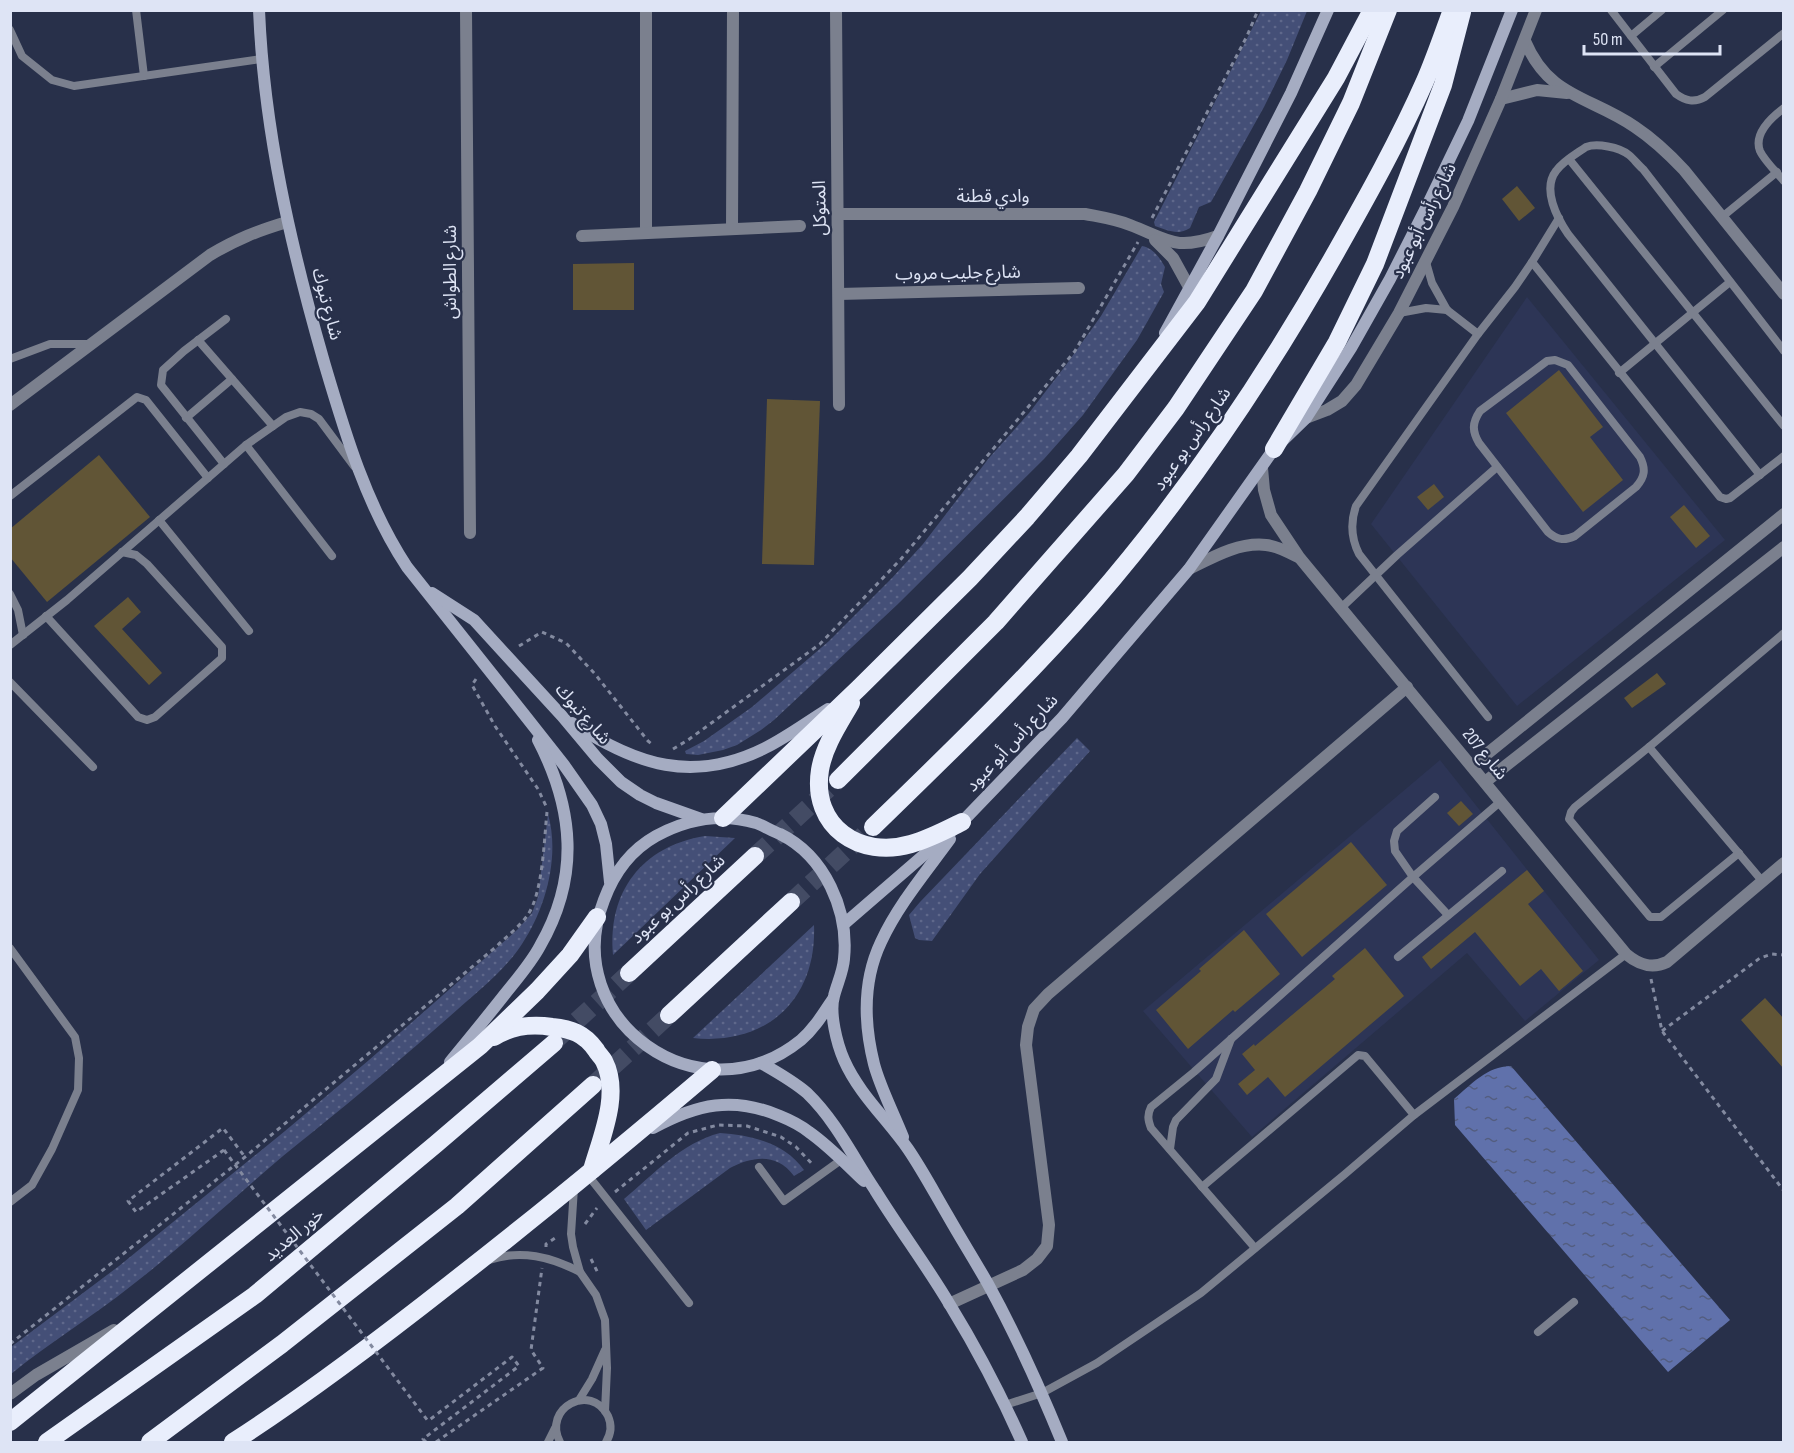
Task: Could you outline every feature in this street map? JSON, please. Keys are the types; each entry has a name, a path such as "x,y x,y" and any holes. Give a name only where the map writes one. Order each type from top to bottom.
{"highway":[{"path":"723,818 970,578 1027,517 1079,456 1197,302 1336,78 1372,10"},
{"name":"شارع رأس بو عبود","path":"838,780 996,622 1126,474 1176,408 1254,291 1308,191 1351,103 1388,10"},
{"name":"شارع رأس بو عبود","path":"873,827 988,715 1093,603 1142,543 1221,436 1305,306 1386,162 1425,81 1452,10"},
{"path":"1274,449 1337,342 1375,264 1443,85 1463,10"},
{"path":"859,688 824,753 819,784 827,817 836,828 853,841 878,848 911,844 962,822"},
{"name":"شارع رأس بو عبود","path":"629,973 755,856"},
{"path":"669,1015 791,902"},
{"path":"10,1422 480,1046 537,991 570,955 597,917"},
{"path":"480,1046 500,1033 522,1026 570,1029 590,1043 604,1062 610,1084 610,1106 584,1177"},
{"name":"خور العديد","path":"47,1443 255,1295 554,1043"},
{"path":"233,1442 335,1372 474,1266 712,1070"},
{"path":"150,1443 282,1344 457,1206 593,1085"}],"street":[{"name":"شارع تبوك","path":"259,10 261,59 269,126 287,222 336,403 362,477 390,542 407,567 564,765 592,805 601,824 606,844 610,882"},
{"name":"شارع الطواش","path":"466,10 471,533"},
{"path":"646,10 646,233"},
{"path":"732,229 733,10"},
{"name":"المتوكل","path":"836,10 840,405"},
{"path":"1146,369 1218,236 1291,93 1328,10"},
{"name":"شارع رأس أبو عبود","path":"844,924 962,822 1062,718 1189,569 1274,449 1306,418 1351,348 1390,279 1428,204 1468,121 1512,10"},
{"name":"شارع رأس أبو عبود","path":"1306,418 1342,401 1356,385 1399,313 1453,207 1501,99 1536,10"},
{"path":"1525,41 1541,70 1569,93 1634,126 1668,153 1784,294"},
{"path":"1501,99 1537,90 1569,93"},
{"name":"وادي قطنة","path":"838,214 1085,214 1107,217 1166,241 1184,244 1202,242 1218,236"},
{"path":"10,405 210,255 258,230 287,222"},
{"path":"582,236 800,226"},
{"name":"وادي قطنة","path":"1145,232 1173,258 1190,287"},
{"name":"شارع جليب مروب","path":"839,294 1079,288"},
{"path":"1262,468 1264,490 1271,515 1299,557"},
{"path":"1472,766 1784,514"},
{"name":"شارع رأس أبو عبود","path":"1189,569 1234,548 1251,545 1267,545 1299,557"},
{"path":"1485,782 1784,547"},
{"name":"شارع 207","path":"1299,557 1626,954 1633,960 1649,966"},
{"name":"شارع تبوك","path":"424,588 474,620 621,782 656,804 701,819"},
{"path":"949,1304 1023,1270 1037,1259 1047,1246 1049,1225 1026,1045 1028,1027 1034,1009 1048,994 1407,687"},
{"path":"562,716 614,748 651,763 689,767 711,765 739,759 765,748 792,733 859,688"},
{"path":"429,1088 541,946 566,880 568,849 566,816 559,788 547,757 523,713"},
{"path":"723,818 757,823 789,838 815,861 834,891 844,924 844,959 840,980 832,999 820,1020 803,1038 783,1053 761,1063 737,1069 712,1070 676,1063 645,1046 619,1020 602,988 594,953 597,917 610,882 627,859 648,840 673,827 701,819 723,818"},
{"path":"908,1149 875,1066 868,1035 866,1007 871,971 880,943 896,915 962,822"},
{"path":"1649,966 1667,962 1784,863"},
{"path":"832,999 836,1033 844,1061 865,1096 908,1149 988,1285 1042,1393 1062,1443"},
{"path":"761,1063 783,1075 805,1092 824,1112 846,1143 949,1304 1005,1405 1022,1443"},
{"path":"628,1141 692,1109 735,1104 765,1110 795,1122 874,1190"},
{"path":"10,1394 36,1376 156,1305"}],"lane":[{"path":"136,10 144,76"},
{"path":"1611,10 1676,94 1691,102 1705,97 1784,33"},
{"path":"1631,36 1662,10"},
{"path":"1654,67 1723,10"},
{"path":"10,30 22,56 52,80 74,86 261,59"},
{"path":"1784,108 1765,125 1759,142 1760,151 1784,181"},
{"path":"1760,475 1568,234 1559,218 1551,195 1551,178 1557,169 1586,147 1595,144 1622,150 1629,155 1643,169 1784,351"},
{"path":"1569,159 1784,426"},
{"path":"1722,217 1777,172"},
{"path":"1488,717 1359,554 1354,545 1352,525 1356,506 1532,262 1559,218"},
{"path":"1425,260 1432,283 1447,310 1478,334"},
{"path":"1532,262 1720,497 1730,498 1784,456"},
{"path":"1619,373 1730,282"},
{"path":"1399,313 1426,308 1447,310"},
{"path":"224,464 160,385 164,370 226,319"},
{"path":"198,340 273,426"},
{"path":"10,359 50,344 92,344"},
{"path":"1555,360 1568,365 1640,457 1644,470 1641,482 1636,487 1575,536 1568,540 1561,540 1548,532 1497,467 1475,436 1473,427 1475,418 1480,411 1547,361 1555,360"},
{"path":"186,418 232,379"},
{"path":"10,496 137,397 146,400 208,478"},
{"path":"10,645 246,445 286,417 300,412 311,414 319,419 362,477"},
{"path":"246,445 332,556"},
{"path":"1341,608 1497,467"},
{"path":"159,520 249,631"},
{"path":"46,616 138,717 147,720 155,717 222,657 222,647 147,564 135,555 122,552"},
{"path":"10,594 18,610 23,635"},
{"path":"1739,853 1661,917 1656,918 1646,914 1569,819 1575,807 1784,633"},
{"path":"10,682 93,767"},
{"path":"1649,747 1763,882"},
{"path":"1435,797 1397,831 1394,841 1395,851 1413,877 1448,915"},
{"path":"1255,1248 1151,1128 1148,1114 1151,1107 1194,1072 1500,802"},
{"path":"1398,957 1502,871"},
{"path":"10,948 75,1037 79,1058 78,1090 52,1149 32,1185 10,1202"},
{"path":"1005,1405 1042,1393 1097,1363 1201,1293 1414,1115 1626,954"},
{"path":"1170,1149 1176,1120 1216,1079 1232,1037"},
{"path":"1202,1186 1358,1055 1365,1056 1414,1115"},
{"path":"759,1167 784,1202 841,1160"},
{"path":"584,1177 607,1199 689,1303"},
{"path":"584,1177 571,1234 580,1272 596,1295 605,1320 608,1368 605,1412"},
{"path":"474,1266 501,1256 530,1255 562,1262 580,1272"},
{"path":"1538,1332 1574,1302"},
{"path":"579,1400 606,1349"},
{"path":"548,1443 562,1409 579,1400 598,1404 605,1412 610,1420 611,1429 606,1443"},
{"path":"556,1427 560,1443"}],"path":[{"path":"670,751 820,644 901,559 1075,351 1145,232 1247,36 1258,10"},
{"path":"506,653 542,632 566,643 595,674 648,741 659,750"},
{"path":"10,1344 245,1157 497,946 526,917 538,890 547,809 538,789 495,726 472,685 486,666"},
{"path":"1662,1031 1760,958 1772,954 1784,954"},
{"path":"1649,966 1662,1031 1784,1191"},
{"path":"436,1443 543,1368 531,1350 546,1245 559,1235 584,1233 586,1223 593,1211 688,1133 718,1125 747,1126 781,1137 796,1147 822,1174"},
{"path":"245,1157 223,1128 128,1201 136,1212 224,1150 428,1421 512,1357 519,1366 423,1439 426,1443"},
{"path":"591,1258 601,1277"}],"shaded area":[{"path":"1261,11 1307,11 1264,107 1211,202 1199,207 1190,228 1186,230 1172,232 1155,226 1154,222"},
{"path":"1142,246 1153,251 1165,267 1161,284 1164,292 1137,340 1083,415 1044,459 898,604 774,720 737,745 698,755 686,754 685,751 704,741 752,707 829,641 923,544 989,458 1029,413 1066,365 1101,316"},
{"path":"1527,297 1725,540 1517,706 1371,524"},
{"path":"1077,738 1090,751 980,874 932,941 915,938 909,915"},
{"path":"1440,760 1599,960 1525,1021 1467,953 1252,1137 1143,1011"},
{"path":"548,814 552,847 544,898 522,944 497,974 155,1267 11,1374 11,1347 119,1266 285,1131 517,930 532,913 538,897"},
{"path":"705,836 735,838 613,955 616,911 623,892 633,876 647,861 663,850 683,841"},
{"path":"814,925 813,951 807,975 797,995 782,1012 765,1025 744,1034 720,1038 693,1038"},
{"path":"720,1133 755,1138 766,1142 787,1153 804,1170 794,1176 780,1163 764,1159 739,1164 730,1168 646,1230 624,1199 680,1152"}],"water":[{"path":"1511,1066 1730,1320 1668,1372 1455,1125 1454,1099 1487,1073 1494,1069"}],"building":[{"path":"1517,186 1535,208 1519,221 1502,199"},
{"path":"634,263 634,310 573,310 573,264"},
{"path":"1559,370 1603,427 1590,437 1623,480 1583,512 1506,413"},
{"path":"767,399 820,401 814,565 762,564"},
{"path":"99,455 150,517 47,602 10,557 10,529"},
{"path":"1434,484 1444,497 1428,510 1417,497"},
{"path":"1684,505 1710,536 1696,548 1670,517"},
{"path":"128,597 141,612 122,629 162,673 149,685 94,626"},
{"path":"1657,673 1666,684 1632,708 1624,698"},
{"path":"1461,801 1473,814 1459,826 1447,813"},
{"path":"1351,842 1387,885 1302,957 1266,914"},
{"path":"1527,870 1544,891 1528,904 1583,971 1559,991 1541,969 1520,986 1475,932 1431,969 1422,957"},
{"path":"1244,930 1280,974 1188,1049 1156,1010"},
{"path":"1365,948 1404,996 1285,1097 1268,1077 1247,1095 1238,1084 1255,1070 1242,1054 1254,1044 1255,1046 1335,979 1332,976"},
{"path":"1765,998 1784,1019 1784,1069 1741,1020"}],"tunnel":[{"path":"755,856 838,780"},
{"path":"791,902 867,832"},
{"path":"557,1039 629,973"},
{"path":"593,1085 669,1015"}]}
